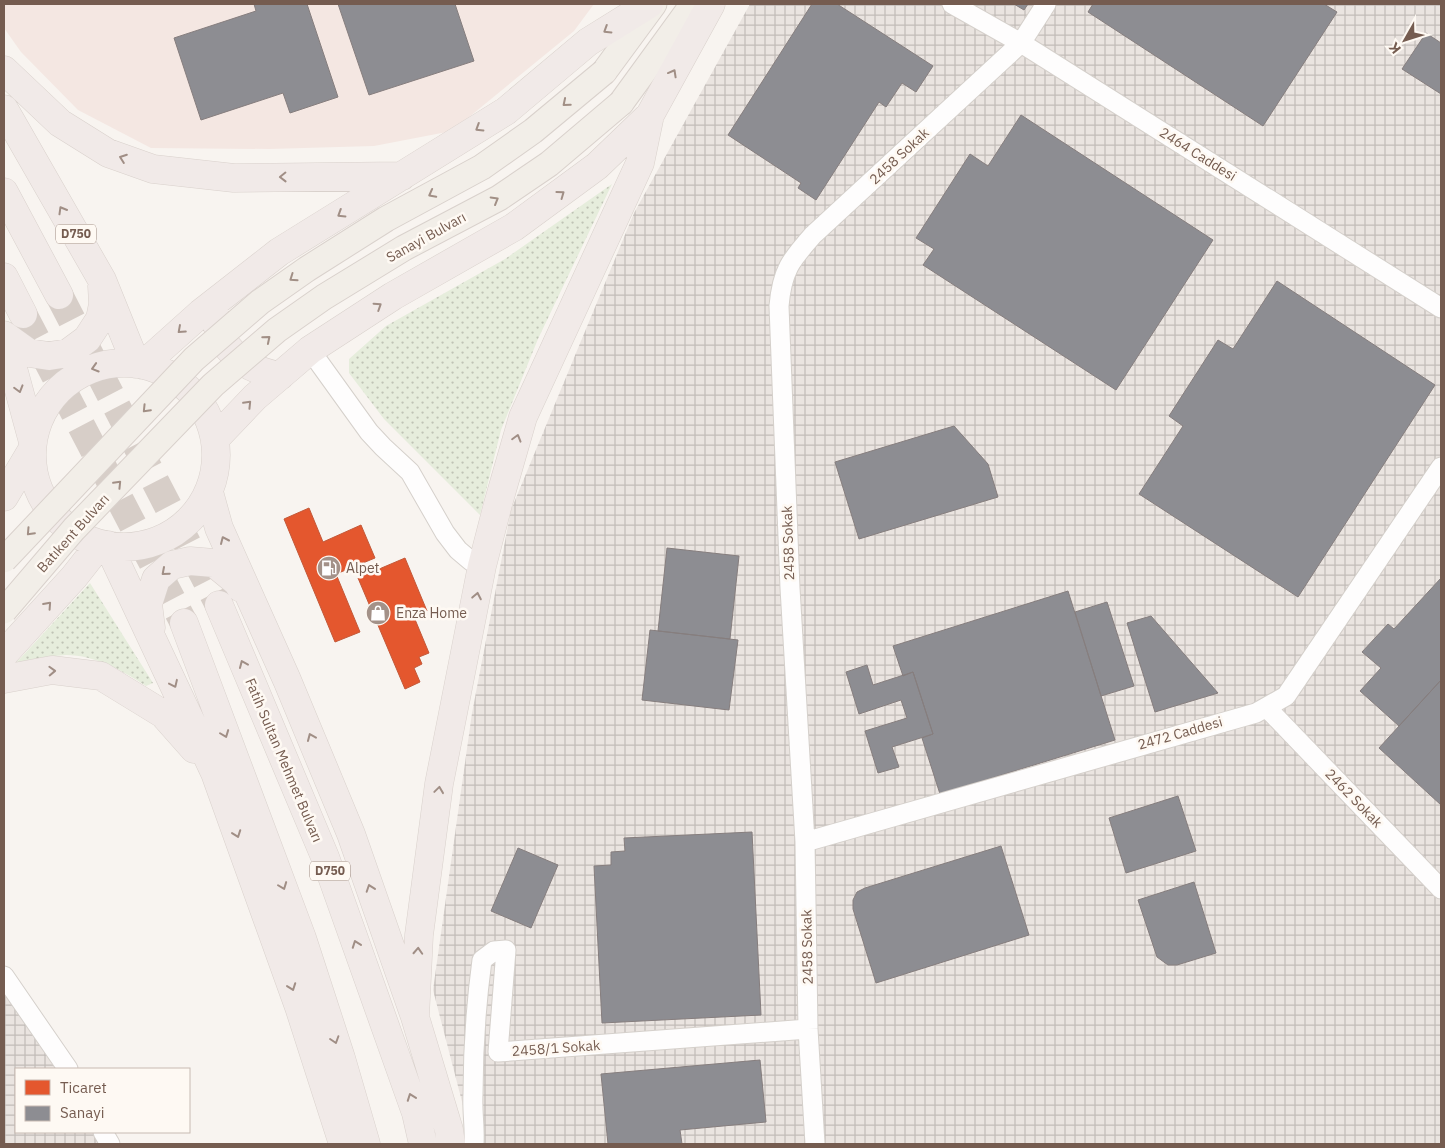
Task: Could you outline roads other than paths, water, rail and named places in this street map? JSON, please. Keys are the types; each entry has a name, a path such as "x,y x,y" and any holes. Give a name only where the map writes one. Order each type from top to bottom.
{"highway":[{"path":"140,364 212,303 279,252 506,110 588,42 649,4"},
{"path":"215,439 255,397 310,350 393,296 514,227 598,166 650,115 711,4"},
{"path":"4,70 60,123 108,153 153,169 234,178 402,176"},
{"name":"D750","path":"4,109 102,280 140,364"},
{"path":"415,1017 419,935 440,784 482,566 498,504 523,418 640,163 650,115"},
{"path":"4,192 59,295"},
{"path":"4,277 23,314"},
{"path":"4,335 28,353 49,356 68,353 87,339 100,319 103,304 102,280"},
{"path":"212,303 220,334 229,349 240,360 254,369 280,376"},
{"path":"4,343 14,372 32,447 36,482 50,511 78,536 104,545 135,546 166,537 191,519 209,492 216,466 215,439 204,410 184,385 164,372 140,364 111,363 81,373 56,392 38,419 32,447 4,497"},
{"name":"D750","path":"209,492 219,528 351,834 415,1017 449,1130 451,1144"},
{"path":"4,654 104,545"},
{"path":"104,545 162,658 215,773 299,1007 343,1144"},
{"path":"162,658 151,629 148,604 156,579 172,565 190,561 214,563 237,582 257,613"},
{"name":"Fatih Sultan Mehmet Bulvarı","path":"219,605 325,857 416,1114 423,1144"},
{"path":"184,623 302,938 366,1144"},
{"path":"4,679 52,670 100,676 163,714 215,773"}],"main road":[{"path":"4,560 194,359 260,302 307,269 386,219 482,167 533,131 604,72 654,4"},
{"name":"Sanayi Bulvarı","path":"144,457 213,385 277,330 324,297 404,248 499,198 549,164 621,103 693,4"},
{"name":"Batıkent Bulvarı","path":"4,612 74,529 144,457"}],"street":[{"name":"2464 Caddesi","path":"952,4 1021,42 1441,308"},
{"name":"2458 Sokak","path":"815,1144 808,1029 806,842 790,588 779,306 780,289 787,267 813,235 1021,42 1046,4"},
{"path":"310,350 369,432 410,472 444,533 458,550 471,561 482,566"},
{"name":"2472 Caddesi","path":"806,842 1267,708 1286,696 1441,467"},
{"name":"2462 Sokak","path":"1267,708 1441,889"},
{"name":"2458/1 Sokak","path":"474,1144 472,1096 476,1003 482,960 494,951 506,950 498,1052 808,1029"},
{"path":"4,976 9,996 67,1068"},
{"path":"104,1133 110,1144"}],"tunnel":[{"path":"59,295 219,605"},
{"path":"23,314 184,623"}],"place":[{"name":"Alpet","path":"329,568"},
{"name":"Enza Home","path":"378,613"}]}
